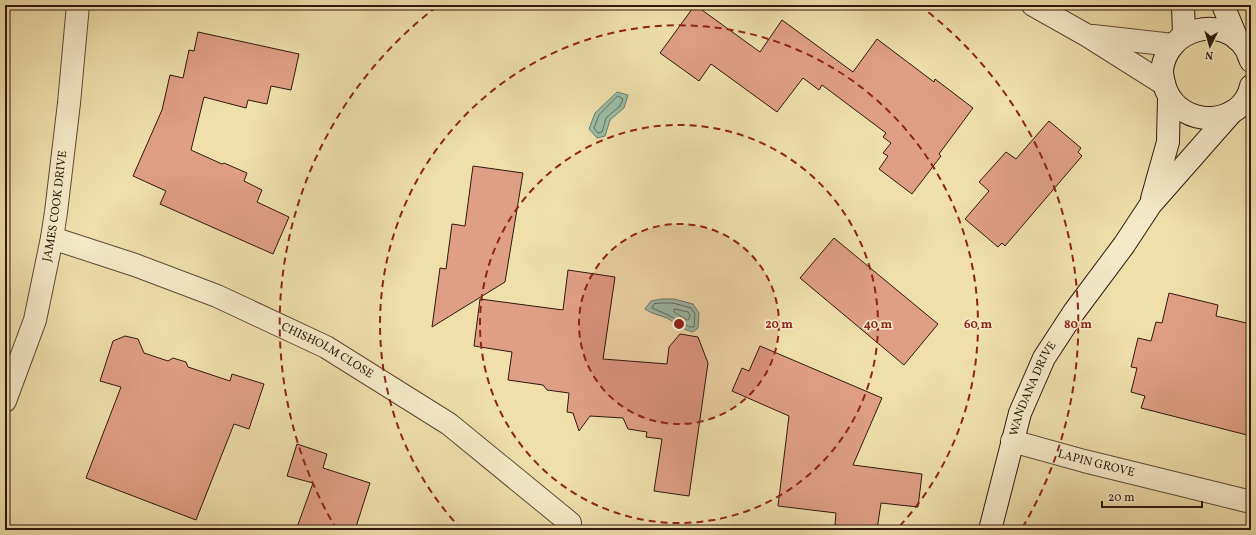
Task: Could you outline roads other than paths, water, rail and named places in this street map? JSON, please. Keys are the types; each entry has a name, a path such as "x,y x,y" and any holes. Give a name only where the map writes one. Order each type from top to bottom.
{"street":[{"name":"JAMES COOK DRIVE","path":"5,401 35,320 52,238 69,103 78,5"},
{"path":"1033,5 1088,36 1166,91 1179,109 1191,116 1204,119 1219,118 1244,100"},
{"path":"1178,40 1183,5"},
{"path":"1223,5 1246,50"},
{"path":"1088,36 1178,40 1196,30 1211,29 1224,32 1246,50"},
{"name":"WANDANA DRIVE","path":"1150,204 1168,142 1166,91 1162,70 1166,57 1178,40"},
{"name":"WANDANA DRIVE","path":"990,530 1020,413 1044,358 1074,312 1124,246 1150,204 1244,100"},
{"name":"CHISHOLM CLOSE","path":"52,238 135,265 217,296 326,347 449,424 570,523"},
{"name":"LAPIN GROVE","path":"1012,441 1084,461 1251,502"}],"water":[{"path":"617,92 628,95 624,108 610,120 605,136 597,138 589,129 595,113"},
{"path":"674,299 693,304 699,313 698,328 693,332 689,331 667,318 645,309 651,301"}]}
